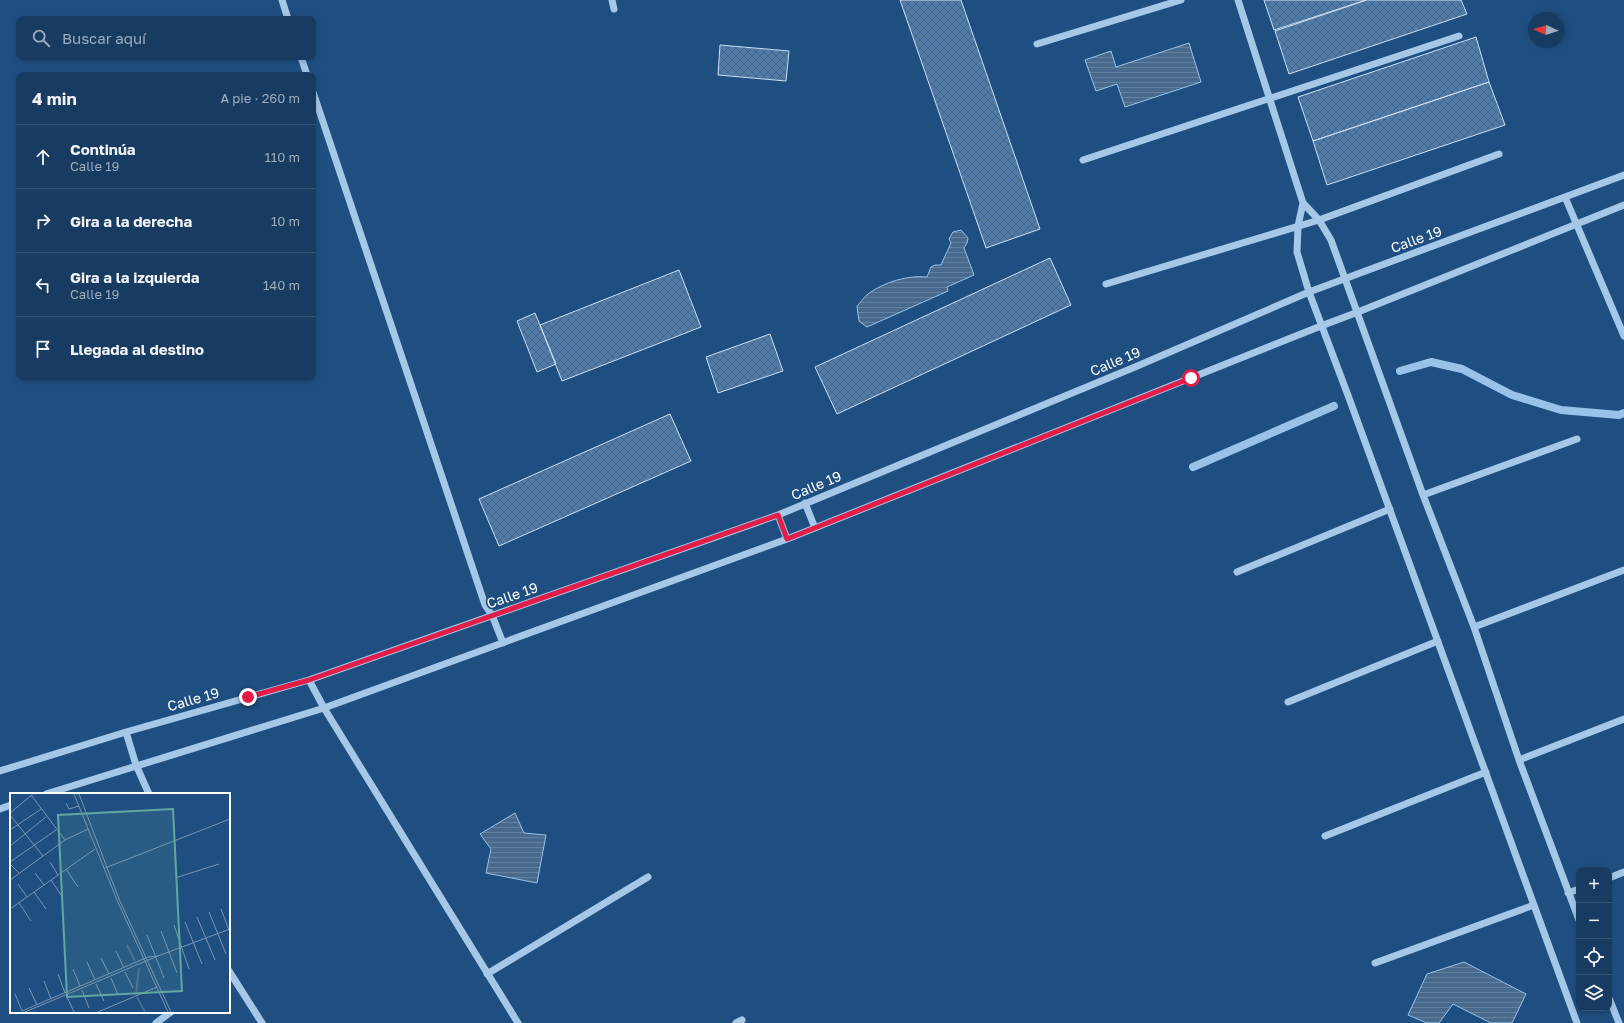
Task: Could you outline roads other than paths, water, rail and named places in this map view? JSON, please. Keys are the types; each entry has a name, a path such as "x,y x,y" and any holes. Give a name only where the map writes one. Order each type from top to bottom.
{"street":[{"path":"282,0 287,16"},
{"path":"612,0 614,9"},
{"path":"1037,44 1181,0"},
{"path":"1238,0 1303,203 1319,220 1331,240 1474,627 1518,760 1576,913"},
{"path":"1083,160 1459,36"},
{"path":"302,60 306,72"},
{"path":"316,101 485,605 492,615 503,643"},
{"path":"1106,284 1319,220 1500,154"},
{"name":"Calle 19","path":"0,771 126,732 309,680 778,515 806,502 1135,367 1309,292 1624,175"},
{"path":"1565,197 1624,336"},
{"path":"1303,203 1298,226 1297,252 1309,292 1390,509 1577,1023"},
{"path":"49,793 324,708 787,539 1358,312 1624,204"},
{"path":"1424,495 1577,439"},
{"path":"806,502 815,528"},
{"path":"1237,572 1390,509"},
{"path":"778,515 787,539"},
{"path":"1474,627 1624,570"},
{"path":"1288,702 1438,641"},
{"path":"309,680 324,708 518,1023"},
{"path":"1518,760 1624,719"},
{"path":"126,732 136,765 149,793"},
{"path":"1324,836 1486,772"},
{"path":"0,809 10,805"},
{"path":"1612,877 1624,872"},
{"path":"487,974 648,877"},
{"path":"1568,893 1576,890"},
{"path":"1375,963 1534,905"},
{"path":"230,973 262,1023"},
{"path":"1612,1006 1619,1023"},
{"path":"156,1023 170,1013"}],"water":[{"path":"1189,43 1201,82 1125,107 1117,84 1096,91 1085,60 1111,51 1116,67"},
{"path":"961,230 968,238 964,248 974,275 947,287 948,291 867,327 859,321 857,306 867,295 881,286 896,280 912,277 927,277 931,267 941,265 951,243 949,239 953,232"},
{"path":"515,813 524,833 546,835 537,883 486,873 491,849 480,834"},
{"path":"1464,962 1526,994 1512,1023 1491,1023 1453,1004 1439,1023 1427,1023 1408,1015 1427,974"}],"waterway":[{"path":"1400,371 1431,362 1462,369 1512,395 1561,410 1619,415 1624,413"},
{"path":"1193,467 1334,406"}]}
